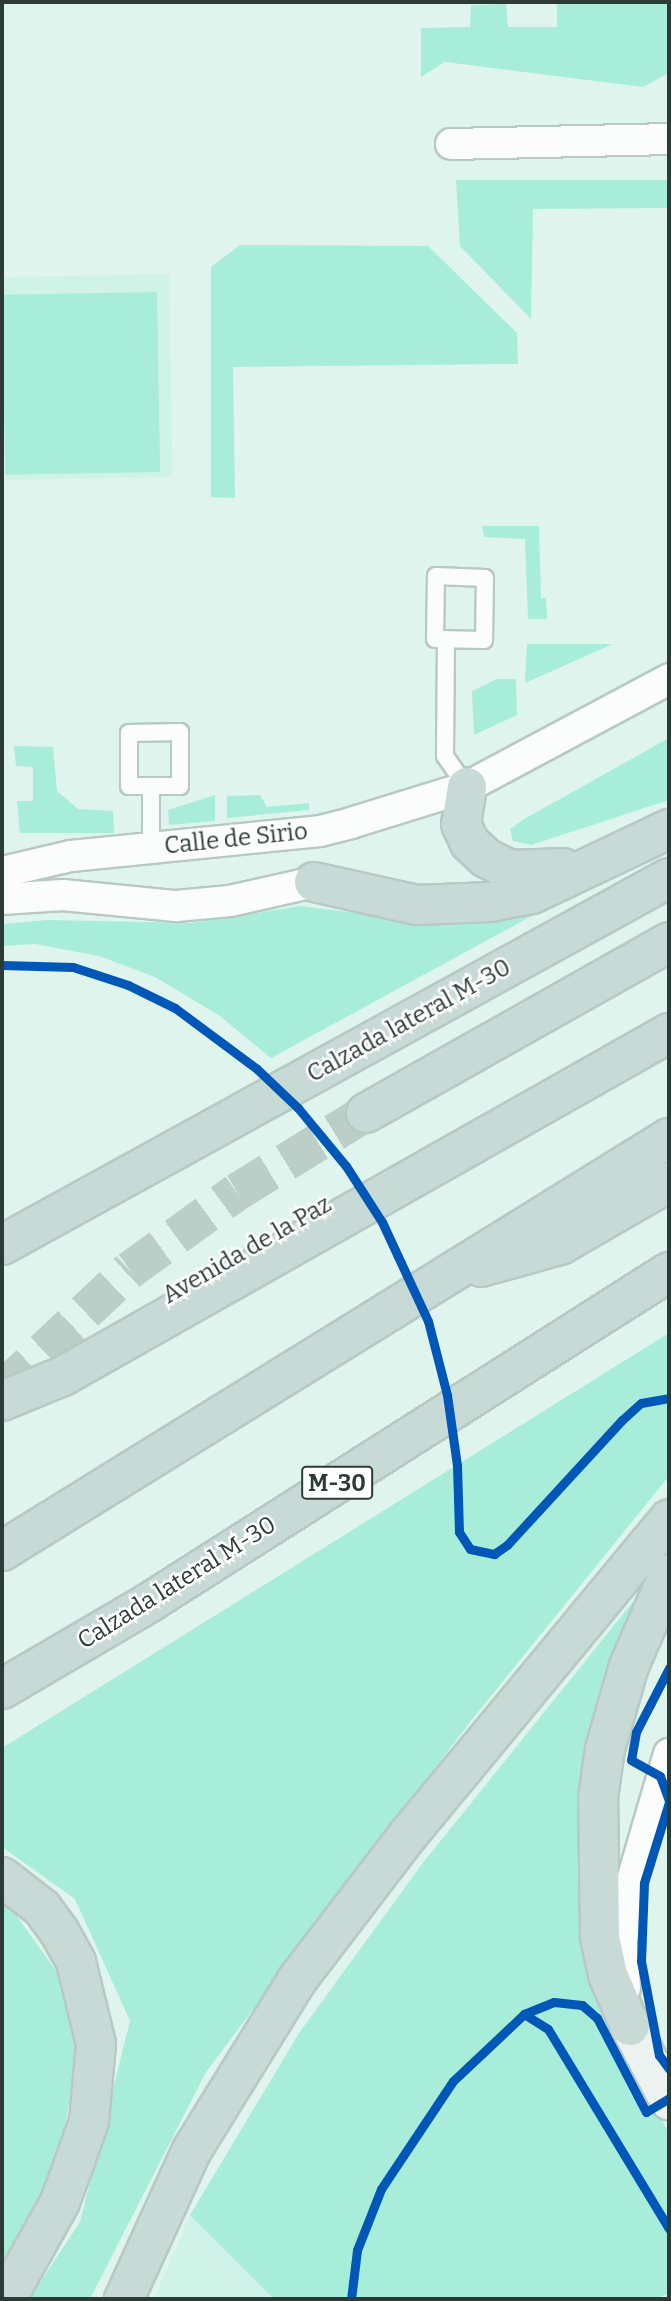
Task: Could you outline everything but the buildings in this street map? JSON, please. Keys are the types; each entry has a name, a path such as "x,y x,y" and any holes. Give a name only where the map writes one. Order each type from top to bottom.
{"highway":[{"path":"467,787 461,824 486,858 511,870 531,872 600,863"},
{"path":"314,882 364,897 451,906 532,894 669,829"},
{"name":"Calzada lateral M-30","path":"2,1245 669,878"},
{"path":"366,1113 669,942"},
{"name":"Avenida de la Paz","path":"2,1401 63,1376 669,1033"},
{"path":"2,1551 669,1138"},
{"path":"436,1280 560,1245 669,1182"},
{"name":"Calzada lateral M-30","path":"2,1689 150,1602 669,1272"},
{"path":"2,1417 63,1376"},
{"path":"124,2299 192,2150 297,1980 408,1835 669,1519"},
{"path":"630,2026 608,1975 600,1936 598,1798 606,1749 629,1666 669,1574"},
{"path":"2,1877 42,1908 59,1931 80,1974 96,2044 89,2121 75,2161 60,2202 6,2299"}],"street":[{"path":"451,144 669,139"},
{"name":"Calle de Sirio","path":"2,872 71,856 320,831 467,787 669,679"},
{"name":"Calle de Sirio","path":"2,899 63,895 176,906 230,901 314,882"},
{"path":"669,1754 628,1894 622,1942 630,2026 669,2101"}],"lane":[{"path":"436,576 485,578 484,640 446,639 435,639 436,576"},
{"path":"446,639 445,756 467,787"},
{"path":"180,732 180,786 151,786 129,786 129,733 180,732"},
{"path":"151,786 151,848"}],"shaded area":[{"path":"169,274 173,477 6,480 2,277"},
{"path":"190,2215 274,2299 154,2299"}],"green space":[{"path":"557,2 669,2 669,73 643,87 445,62 421,77 421,28 470,27 471,5 506,4 508,27 557,27"},
{"path":"456,180 669,180 669,208 533,209 531,319 460,246"},
{"path":"240,245 428,246 517,333 518,364 233,367 235,498 211,497 211,267"},
{"path":"157,292 160,472 5,475 2,295"},
{"path":"482,526 539,526 541,598 546,598 547,619 528,619 525,539 484,537"},
{"path":"527,644 613,644 525,683"},
{"path":"497,679 516,679 517,715 474,735 472,691"},
{"path":"669,738 669,800 531,845 513,841 510,829 526,818"},
{"path":"14,746 53,747 57,791 78,809 113,811 114,833 20,833 17,801 33,801 33,767 16,766"},
{"path":"215,795 215,821 169,825 168,810"},
{"path":"260,795 267,807 309,803 309,810 227,818 227,796"},
{"path":"301,906 421,921 539,912 271,1058 220,1016 155,977 99,956 35,944 2,946 2,924 48,920 192,923"},
{"path":"669,1333 669,1476 470,1722 206,2072 90,2299 29,2299 80,2222 130,2021 75,1899 2,1847 2,1748"},
{"path":"640,1593 580,1799 633,2069 669,2133 669,2293 657,2299 274,2299 190,2215 299,2033 422,1864"},
{"path":"2,1903 13,1911 62,1979 79,2052 58,2161 2,2266"}],"tunnel":[{"path":"2,1390 130,1270 237,1192 366,1113"}],"cycle path":[{"path":"2,965 73,967 128,985 175,1008 257,1069 298,1108 346,1166 382,1222 428,1321 447,1395 457,1465 459,1532 470,1549 494,1554 507,1545 622,1420 641,1403 669,1398"},
{"path":"669,1668 636,1732 631,1760 660,1776 669,1801"},
{"path":"669,1802 644,1883 641,1961 659,2055 669,2069"},
{"path":"351,2299 357,2250 381,2189 453,2081 524,2014 554,2002 582,2005 597,2018 646,2112 669,2098"},
{"path":"524,2014 548,2029 669,2229"}]}
